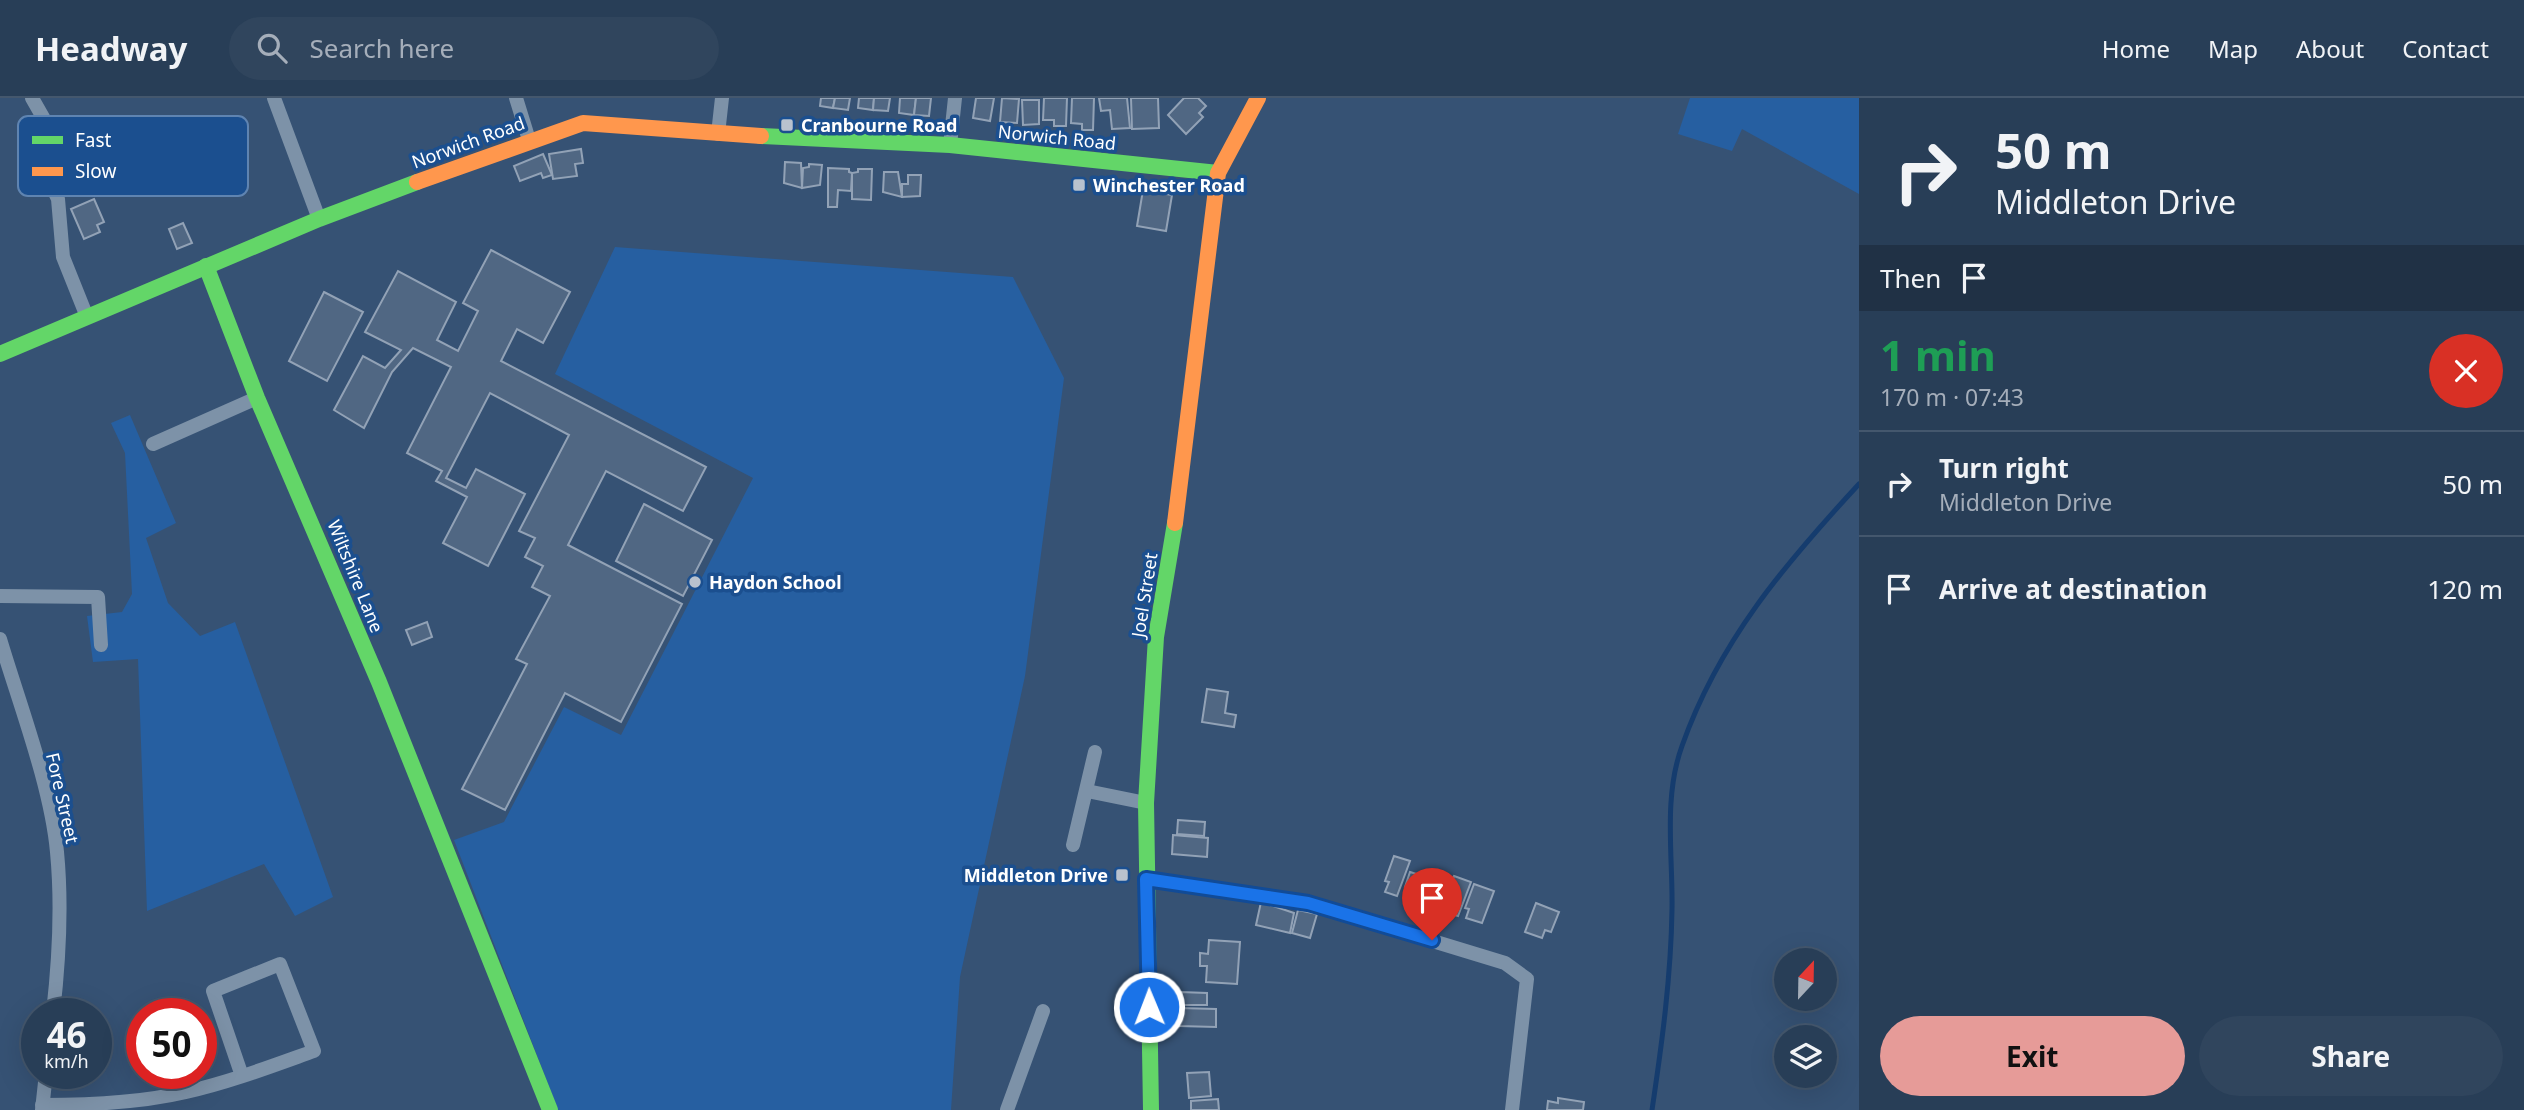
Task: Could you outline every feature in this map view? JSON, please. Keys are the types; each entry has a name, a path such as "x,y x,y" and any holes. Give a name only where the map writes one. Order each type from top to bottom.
{"street":[{"path":"32,98 42,116"},
{"path":"274,98 319,219"},
{"path":"516,98 529,140"},
{"path":"718,134 722,98"},
{"path":"950,145 955,98"},
{"name":"Joel Street","path":"1151,1110 1146,803 1156,637 1184,466 1218,173 1258,98"},
{"name":"Norwich Road","path":"206,266 319,219 529,140 583,123 718,134 950,145 1218,173"},
{"path":"57,196 63,257 87,317"},
{"path":"0,354 206,266"},
{"name":"Wiltshire Lane","path":"206,266 257,398 379,682 550,1110"},
{"path":"153,444 257,398"},
{"path":"0,596 98,597 101,645"},
{"name":"Fore Street","path":"0,639 43,788 57,852 58,920 54,998"},
{"path":"1073,845 1095,752"},
{"path":"1087,791 1146,803"},
{"path":"1146,879 1308,903 1505,963 1527,979 1511,1110"},
{"path":"44,1089 42,1108 91,1105 184,1093 243,1076 314,1051 280,964 213,991 243,1076"},
{"path":"1007,1110 1043,1011"}],"shaded area":[{"path":"1690,98 1859,98 1859,194 1742,129 1732,151 1678,134"},
{"name":"Haydon School","path":"615,247 1013,277 1064,378 1025,676 960,977 951,1110 558,1110 454,840 504,822 564,707 621,735 753,478 555,374"},
{"path":"130,415 176,523 146,538 168,603 200,636 235,622 333,897 295,916 264,864 147,911 138,659 93,662 87,616 122,612 132,594 125,453 111,423"}],"building":[{"path":"821,98 835,98 833,108 820,106"},
{"path":"835,98 850,98 848,110 833,108"},
{"path":"859,98 874,98 873,110 858,108"},
{"path":"874,98 890,98 888,111 873,110"},
{"path":"900,98 916,98 914,115 899,113"},
{"path":"916,98 931,98 929,116 914,115"},
{"path":"976,98 994,98 990,121 973,118"},
{"path":"1002,98 1019,99 1017,123 1000,122"},
{"path":"1044,98 1067,98 1066,126 1054,126 1054,120 1043,120"},
{"path":"1072,98 1094,98 1093,130 1082,130 1082,124 1071,123"},
{"path":"1099,98 1127,98 1130,128 1112,129 1110,110 1101,111"},
{"path":"1131,98 1158,98 1159,128 1132,129"},
{"path":"1184,98 1198,98 1206,106 1199,113 1203,117 1186,134 1168,115"},
{"path":"1022,100 1039,100 1039,124 1023,125"},
{"path":"581,149 583,163 575,164 577,176 553,179 549,154"},
{"path":"543,154 552,175 543,178 541,173 520,181 514,166"},
{"path":"785,162 801,163 802,188 784,183"},
{"path":"809,164 822,165 820,185 802,188 803,168 809,167"},
{"path":"828,168 849,169 852,173 851,191 838,190 837,207 828,207"},
{"path":"858,169 872,169 871,200 852,199 852,173 858,172"},
{"path":"884,172 898,172 902,197 883,192"},
{"path":"908,175 921,175 920,196 902,197 902,184 908,184"},
{"path":"1143,190 1172,195 1166,231 1137,226"},
{"path":"94,199 104,222 97,225 100,232 84,239 71,209"},
{"path":"183,223 192,243 177,249 169,229"},
{"path":"491,250 570,292 543,343 517,329 501,361 706,467 683,511 606,471 568,545 682,604 621,722 565,693 505,810 462,789 527,664 516,659 550,596 532,587 543,566 525,557 535,538 519,531 569,435 490,393 446,478 466,488 476,469 525,494 488,566 443,543 467,497 436,481 442,471 407,453 451,367 413,348 392,372 364,428 334,410 363,356 385,368 401,350 365,332 398,271 456,302 437,340 458,351 478,311 463,303"},
{"path":"324,292 363,312 327,381 289,361"},
{"path":"644,504 712,540 683,596 616,561"},
{"path":"427,622 432,637 412,645 406,630"},
{"path":"1207,689 1228,692 1225,713 1236,715 1234,727 1202,722"},
{"path":"1178,820 1205,822 1204,836 1177,834"},
{"path":"1173,835 1208,838 1207,857 1172,854"},
{"path":"1394,856 1410,861 1397,896 1385,892 1389,882 1385,881"},
{"path":"1410,872 1426,877 1417,902 1405,898"},
{"path":"1454,876 1471,882 1458,916 1446,912 1449,903 1445,901"},
{"path":"1429,878 1445,884 1436,909 1424,905 1428,895 1424,894"},
{"path":"1474,884 1494,891 1482,923 1466,918 1469,909 1465,908"},
{"path":"1261,902 1294,913 1290,933 1256,925"},
{"path":"1536,903 1559,912 1551,932 1545,930 1542,938 1525,932"},
{"path":"1298,910 1317,914 1310,938 1292,933"},
{"path":"1209,940 1240,942 1237,984 1206,982 1207,966 1200,966 1200,953 1208,954"},
{"path":"1180,992 1207,993 1207,1005 1179,1005"},
{"path":"1179,1008 1216,1009 1216,1027 1179,1026"},
{"path":"1209,1072 1211,1096 1189,1098 1187,1073"},
{"path":"1558,1098 1584,1102 1583,1110 1547,1110 1548,1101 1558,1103"},
{"path":"1218,1099 1219,1110 1191,1110 1191,1101"}],"waterway":[{"path":"1652,1110 1670,960 1671,806 1676,766 1682,746 1697,708 1735,638 1780,574 1859,484"}],"traffic: fast":[{"path":"761,136 950,145 1218,173"},
{"path":"0,354 319,219 417,182"},
{"path":"206,266 257,398 379,682 550,1110"},
{"path":"1151,1110 1146,803 1156,637 1175,523"}],"traffic: slow":[{"path":"1175,523 1218,173 1258,98"},
{"path":"417,182 583,123 761,136"}],"place":[{"name":"Cranbourne Road","path":"787,125"},
{"name":"Winchester Road","path":"1079,185"},
{"name":"Haydon School","path":"695,582"},
{"name":"Middleton Drive","path":"1122,875"}],"route":[{"path":"1149,1007 1146,879 1308,903 1432,940"}]}
